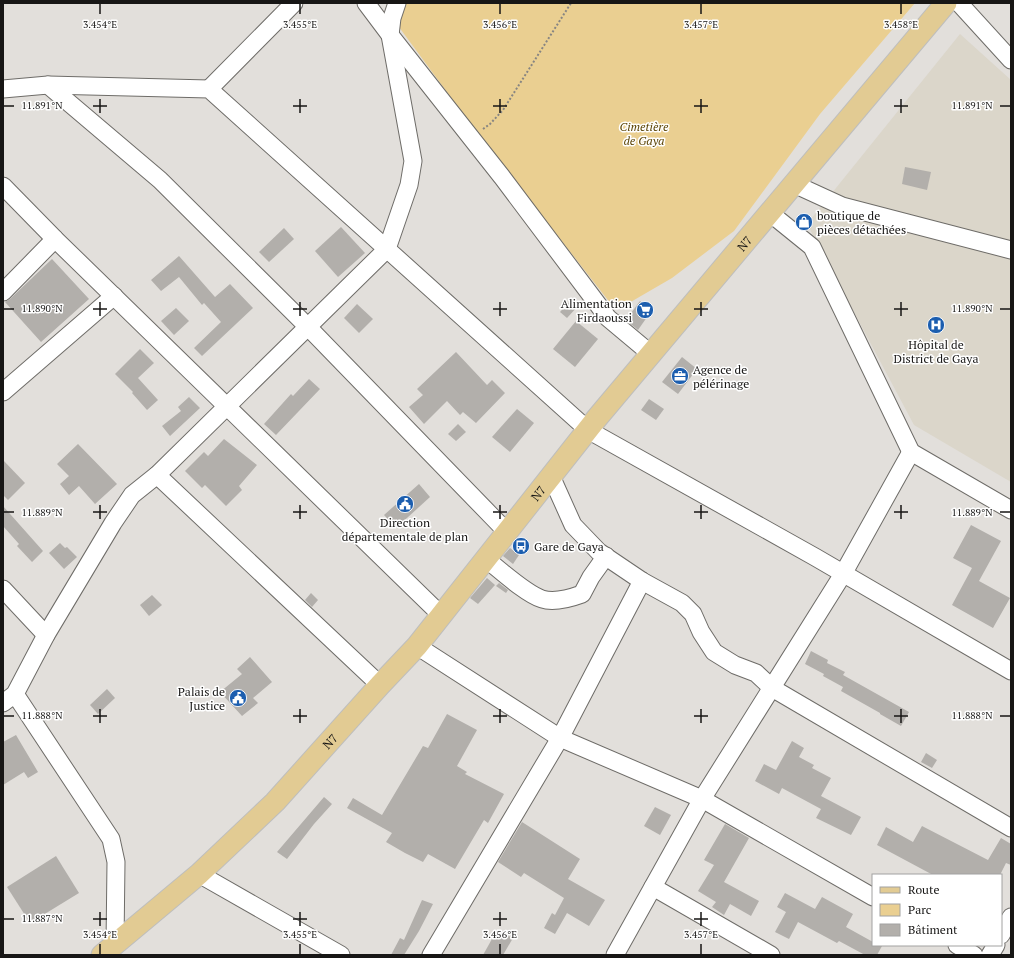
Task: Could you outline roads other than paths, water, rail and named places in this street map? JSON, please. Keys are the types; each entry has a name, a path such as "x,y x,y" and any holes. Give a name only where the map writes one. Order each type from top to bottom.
{"main road":[{"name":"N7","path":"108,950 199,874 275,802 417,646 588,430 946,3"}],"street":[{"path":"209,89 294,3"},
{"path":"366,3 608,318 651,354"},
{"path":"108,950 116,862 110,839 9,698 112,523 132,495 157,475 387,249 409,185 413,161 390,35 392,18 397,3"},
{"path":"959,3 1011,60"},
{"path":"48,85 160,180 308,327 506,532"},
{"path":"3,89 48,85 209,89 588,430 1011,671"},
{"path":"794,184 842,206 1011,250"},
{"path":"3,186 55,239 441,615"},
{"path":"770,213 812,247 911,452 1011,510"},
{"path":"3,292 55,239"},
{"path":"5,388 114,296"},
{"path":"615,955 702,799 843,574 911,452"},
{"path":"157,475 380,685"},
{"path":"551,476 573,525 599,552 642,581 682,603 688,608 693,614 701,632 714,652 735,665 756,673 772,688 1011,828"},
{"path":"486,559 530,593 543,600 568,599 582,594 591,577 606,556"},
{"path":"431,955 560,738 642,581"},
{"path":"3,589 46,635"},
{"path":"417,646 560,738 702,799 872,896"},
{"path":"199,874 341,955"},
{"path":"652,888 771,955"},
{"path":"1002,933 1011,916"},
{"path":"959,946 974,955"},
{"path":"990,955 995,946"}],"place":[{"name":"boutique de pièces détachées","path":"804,222"},
{"name":"Alimentation Firdaoussi","path":"645,310"},
{"name":"Hôpital de District de Gaya","path":"936,325"},
{"name":"Agence de pélérinage","path":"680,376"},
{"name":"Direction départementale de plan","path":"405,504"},
{"name":"Gare de Gaya","path":"521,546"},
{"name":"Palais de Justice","path":"238,698"}],"park label":[{"name":"Cimetière de Gaya","path":"644,133"}]}
